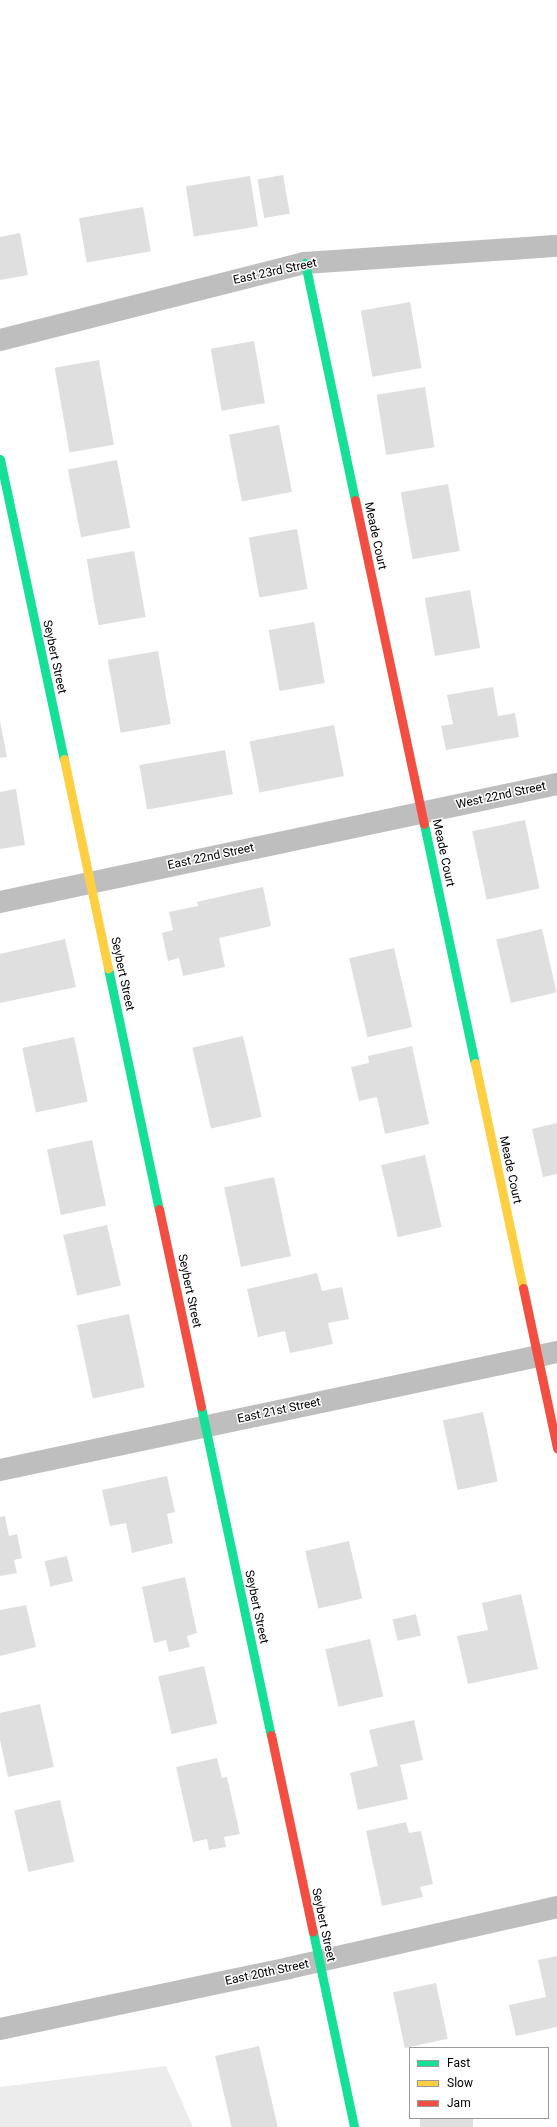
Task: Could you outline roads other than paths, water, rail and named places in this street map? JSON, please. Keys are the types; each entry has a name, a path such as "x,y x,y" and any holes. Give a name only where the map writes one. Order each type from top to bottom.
{"street":[{"name":"East 23rd Street","path":"0,340 305,263 557,246"},
{"name":"Meade Court","path":"305,263 422,813 547,1354 557,1448"},
{"name":"Seybert Street","path":"0,459 354,2127"},
{"name":"West 22nd Street","path":"422,813 557,784"},
{"name":"East 22nd Street","path":"0,902 422,813"},
{"name":"East 21st Street","path":"0,1470 547,1354"},
{"name":"East 20th Street","path":"1,2023 318,1962 557,1907"}]}
